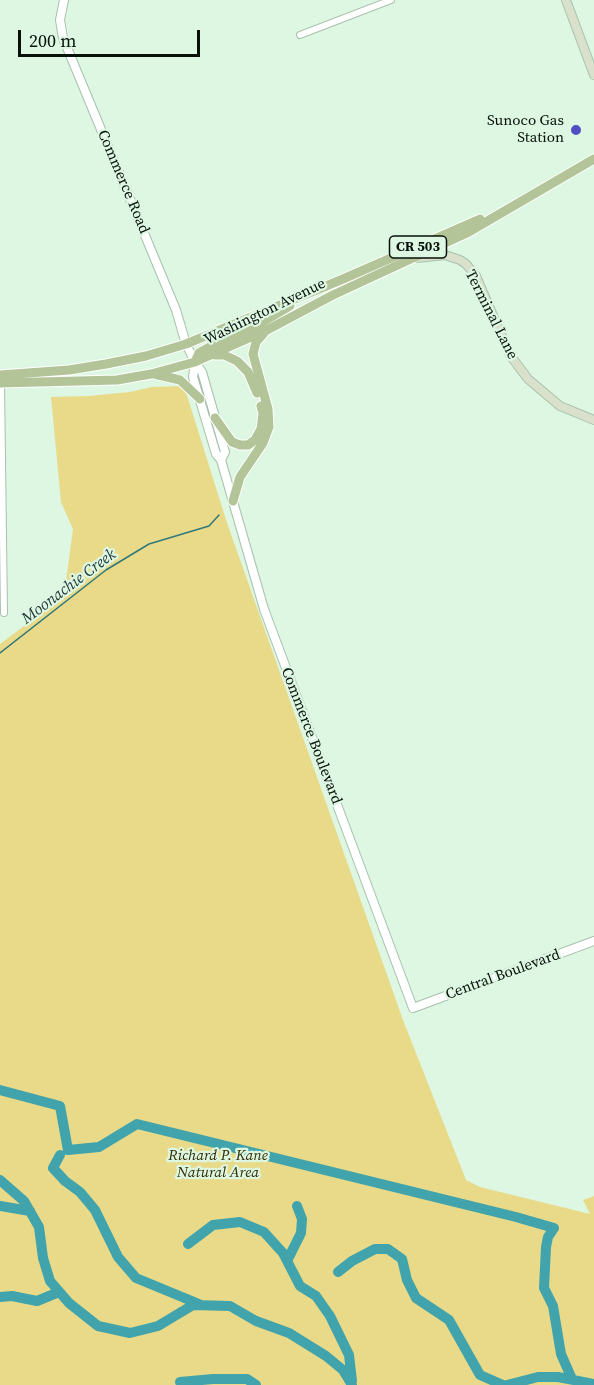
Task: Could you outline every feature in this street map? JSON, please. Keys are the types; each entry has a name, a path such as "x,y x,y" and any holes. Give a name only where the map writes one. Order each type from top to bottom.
{"main road":[{"path":"566,0 594,75"},
{"name":"Washington Avenue","path":"0,381 108,380 151,374 195,362 267,330 466,233 594,159"},
{"name":"Washington Avenue","path":"0,381 106,364 146,356 186,344 523,201"},
{"name":"Terminal Lane","path":"408,260 445,255 466,264 476,276 510,355 528,379 560,406 594,420"},
{"path":"195,362 199,353 246,332 312,292"},
{"path":"233,501 240,477 263,443 268,427 268,409 253,354 256,342 267,330"},
{"path":"213,355 224,355 237,362 248,372 263,413 261,429 255,440 248,445 231,442 215,418"},
{"path":"151,374 180,380 200,399"}],"street":[{"name":"Commerce Road","path":"64,0 60,20 63,38 166,286 186,344 195,362"},
{"path":"300,35 391,0"},
{"name":"Commerce Boulevard","path":"195,362 193,376 216,454 221,460 267,618 413,1008"},
{"name":"Commerce Boulevard","path":"195,362 202,372 225,452 221,460"},
{"path":"0,381 4,613"},
{"name":"Central Boulevard","path":"413,1008 594,941"}],"green space":[{"name":"Richard P. Kane Natural Area","path":"184,386 227,523 403,1020 466,1180 480,1187 590,1214 583,1200 594,1196 594,1385 0,1385 0,644 64,596 73,529 61,502 51,397 89,396 130,392 152,387"}],"waterway":[{"name":"Moonachie Creek","path":"0,653 106,570 149,544 209,526 219,515"},
{"path":"0,1090 60,1106 68,1150 99,1147 137,1124 554,1228 548,1237 546,1247 544,1288 553,1306 561,1354 572,1379"},
{"path":"60,1155 53,1168 80,1192 95,1210 118,1257 136,1278 199,1304"},
{"path":"0,1180 24,1201 39,1227 43,1258 50,1281 69,1303 98,1326 130,1333 158,1326 193,1305 230,1306 256,1321 289,1333 326,1356 343,1370 352,1385"},
{"path":"0,1206 30,1211"},
{"path":"287,1261 301,1233 302,1219 297,1206"},
{"path":"188,1244 213,1225 240,1222 264,1232 283,1253 300,1286 316,1296 330,1316 349,1355 352,1381"},
{"path":"338,1272 352,1261 375,1249 388,1249 402,1259 407,1280 416,1298 449,1320 480,1375 503,1385"},
{"path":"0,1297 12,1296 37,1301 59,1292"},
{"path":"507,1385 538,1377 558,1377 594,1384"},
{"path":"180,1382 247,1379 256,1385"}],"place":[{"name":"Sunoco Gas Station","path":"576,130"}]}
